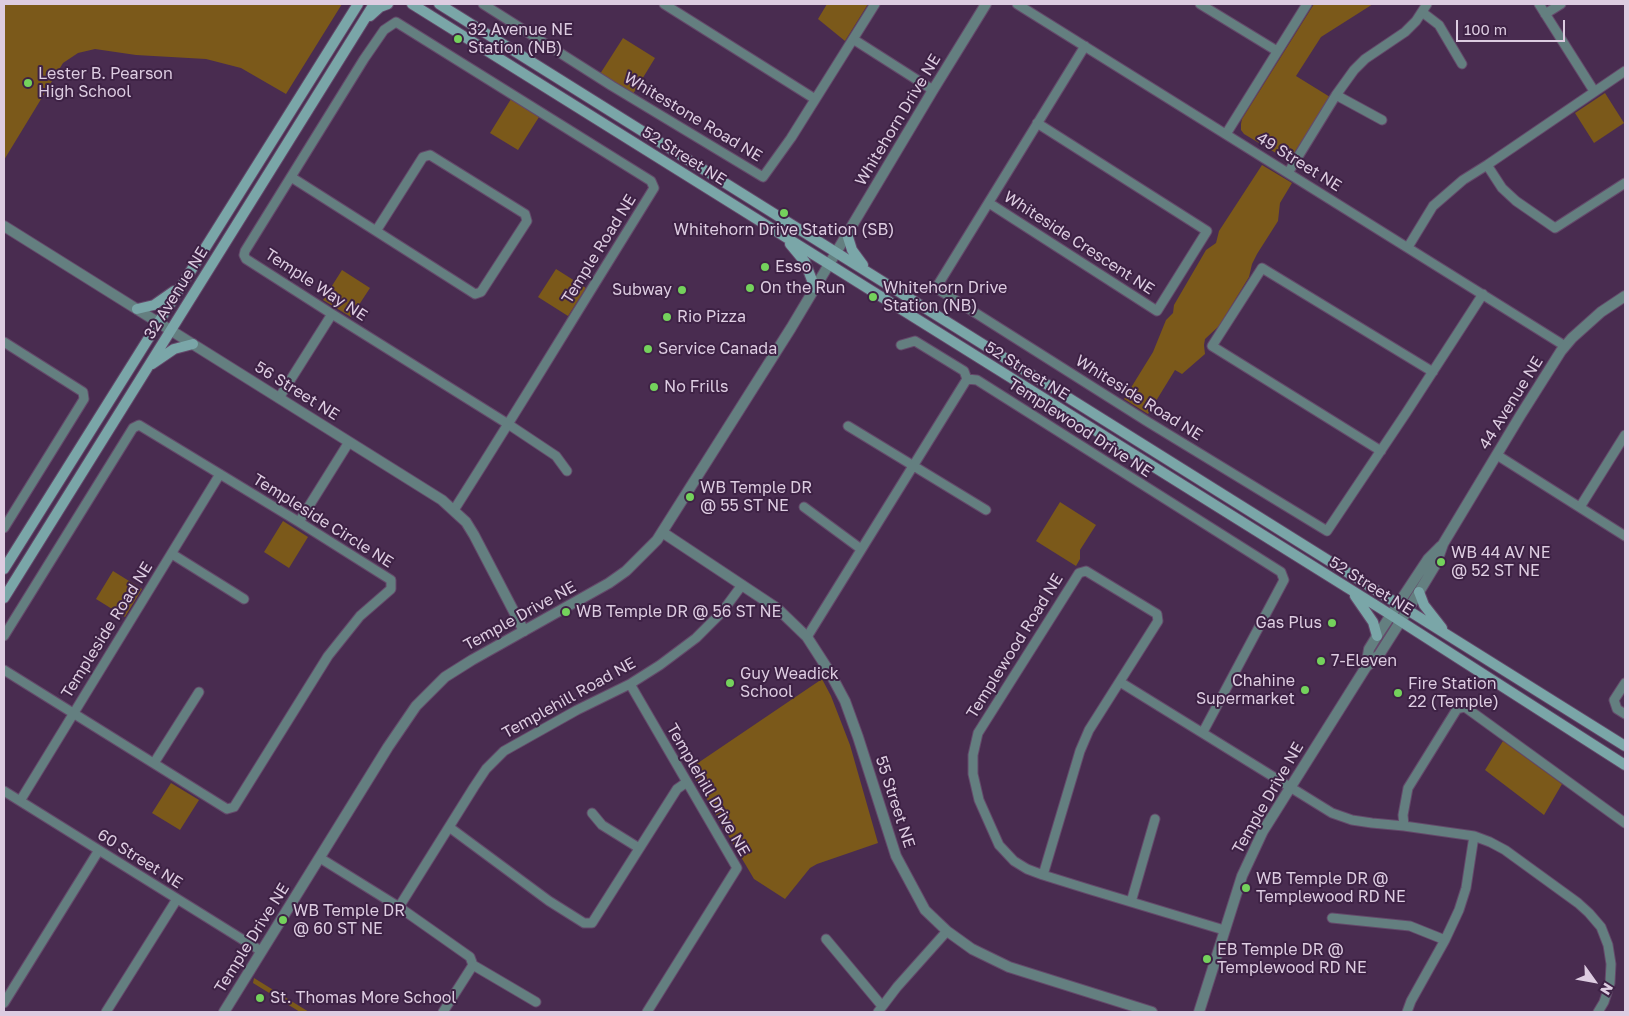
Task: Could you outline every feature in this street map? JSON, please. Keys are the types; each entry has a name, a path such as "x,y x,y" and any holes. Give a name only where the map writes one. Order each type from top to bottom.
{"main road":[{"name":"32 Avenue NE","path":"4,569 358,4"},
{"name":"32 Avenue NE","path":"4,598 374,4"},
{"path":"362,23 380,7 388,4"},
{"name":"52 Street NE","path":"412,4 1391,616 1625,765"},
{"name":"52 Street NE","path":"439,4 1625,746"},
{"path":"847,234 852,250 869,272"},
{"path":"783,236 806,262 815,288"},
{"path":"137,309 154,305 181,286"},
{"path":"147,368 174,349 193,344"},
{"path":"1351,591 1374,622 1377,636"},
{"path":"1419,592 1424,605 1448,635"}],"street":[{"name":"Whitestone Road NE","path":"483,4 612,86 764,177 791,138 875,4"},
{"path":"664,4 815,98"},
{"name":"Whitehorn Drive NE","path":"836,252 986,4"},
{"name":"49 Street NE","path":"1017,4 1565,346"},
{"path":"1200,4 1277,52"},
{"path":"1226,134 1307,4"},
{"path":"1538,4 1594,91"},
{"path":"1545,14 1561,4"},
{"path":"1288,173 1336,95 1354,70 1405,32 1424,8 1439,25 1462,64"},
{"name":"Temple Way NE","path":"396,22 384,30 364,59 244,255 246,259 556,456 567,471"},
{"name":"Temple Road NE","path":"396,22 651,181 654,188 454,510"},
{"path":"853,39 933,90"},
{"name":"Whiteside Road NE","path":"1085,46 936,288 949,297 1327,532 1483,294"},
{"path":"1408,247 1433,206 1463,180 1625,71"},
{"path":"1336,95 1382,120"},
{"name":"Whiteside Crescent NE","path":"988,203 1157,310 1207,231 1037,123"},
{"path":"291,177 475,294 481,292 527,221 525,214 430,156 423,157 376,231"},
{"path":"1487,165 1502,188 1516,201 1555,228 1625,183"},
{"name":"56 Street NE","path":"4,226 442,500 466,522 524,631"},
{"name":"Temple Drive NE","path":"224,1012 388,747 416,706 445,677 609,582 626,571 644,555 662,532 836,252"},
{"path":"1381,451 1212,346 1262,268 1433,372"},
{"name":"44 Avenue NE","path":"1403,608 1419,592 1436,564 1443,544 1565,346 1601,312 1625,296"},
{"path":"279,398 332,314"},
{"path":"4,342 83,392 84,399 4,528"},
{"path":"807,637 967,379 964,371 915,342 901,345"},
{"name":"Templewood Drive NE","path":"967,379 977,380 1281,572 1284,580 1203,732"},
{"name":"Templeside Circle NE","path":"4,636 133,428 139,425 391,580 392,589 360,616 328,656 234,807 227,809 4,670"},
{"path":"848,426 986,510"},
{"path":"1580,507 1625,435"},
{"path":"299,522 349,442"},
{"path":"1497,455 1625,536"},
{"name":"Templeside Road NE","path":"20,801 220,474"},
{"path":"804,507 861,549"},
{"name":"55 Street NE","path":"662,532 778,609 807,637 829,672 846,706 858,737 896,856 925,910 947,931 972,949 1009,966 1152,1012"},
{"name":"44 Avenue NE","path":"1400,622 1403,608 1428,559 1443,544"},
{"path":"172,554 244,599"},
{"name":"Templewood Road NE","path":"1043,875 1080,751 1089,730 1158,621 1157,614 1086,571 1079,573 978,733 973,755 973,774 979,800 999,845 1014,861 1043,875 1224,930"},
{"name":"Templehill Road NE","path":"399,907 486,769 504,751 577,710 630,684 696,638 722,612 742,585"},
{"name":"Temple Drive NE","path":"1366,667 1369,649 1377,636 1391,616 1403,608"},
{"name":"Temple Drive NE","path":"1199,1012 1224,930 1250,855 1263,831 1366,667 1379,655 1400,622"},
{"path":"1120,682 1332,813 1366,822 1474,836 1505,850 1578,903 1589,912 1600,927 1608,945 1611,964 1610,982 1604,1002 1598,1012"},
{"path":"1625,683 1614,700 1617,709 1625,714"},
{"name":"Templehill Drive NE","path":"630,684 737,868 647,1012"},
{"path":"154,763 199,692"},
{"path":"1404,826 1403,815 1408,788 1457,709 1465,707 1625,823"},
{"path":"450,827 549,901 584,924 592,923 677,789 687,782"},
{"name":"60 Street NE","path":"4,791 261,951"},
{"path":"592,813 602,825 639,848"},
{"path":"1132,902 1156,819"},
{"path":"1407,1012 1415,992 1445,940 1459,910 1466,888 1474,836"},
{"path":"4,1002 99,850"},
{"path":"320,858 399,907 470,957 473,964 536,1002"},
{"path":"106,1012 177,900"},
{"path":"1332,918 1410,926 1445,940"},
{"path":"826,939 880,1009 947,931"},
{"path":"443,1012 473,964"}],"shaded area":[{"name":"Lester B. Pearson High School","path":"4,4 342,4 286,94 241,68 206,59 136,55 95,49 78,53 63,63 4,160"},
{"path":"827,4 868,4 845,41 818,19"},
{"path":"1314,4 1373,4 1321,37 1296,76 1330,97 1293,155 1281,156 1244,134 1241,130 1242,119"},
{"path":"623,38 655,58 633,94 600,74"},
{"path":"1605,93 1624,123 1594,143 1575,113"},
{"path":"511,99 539,117 518,150 490,133"},
{"path":"1262,165 1292,183 1280,203 1278,221 1257,254 1249,277 1219,326 1205,339 1205,354 1182,374 1175,370 1148,414 1124,399 1153,352 1166,320 1173,313 1174,305 1206,250 1216,243 1219,231"},
{"path":"556,269 586,288 568,316 538,297"},
{"path":"342,270 370,288 351,317 323,300"},
{"path":"1060,502 1096,525 1080,550 1080,559 1076,566 1036,541"},
{"path":"283,521 308,537 289,568 264,552"},
{"path":"113,571 142,589 125,617 96,599"},
{"path":"822,679 831,696 850,745 878,843 810,868 785,899 754,879 689,769"},
{"path":"1503,741 1562,784 1544,815 1485,770"},
{"path":"171,783 199,800 180,830 152,813"},
{"path":"254,978 309,1012 300,1012 253,983"}],"place":[{"name":"32 Avenue NE Station (NB)","path":"458,39"},
{"name":"Lester B. Pearson High School","path":"28,83"},
{"name":"Whitehorn Drive Station (SB)","path":"784,213"},
{"name":"Esso","path":"765,267"},
{"name":"On the Run","path":"750,288"},
{"name":"Subway","path":"682,290"},
{"name":"Whitehorn Drive Station (NB)","path":"873,297"},
{"name":"Rio Pizza","path":"667,317"},
{"name":"Service Canada","path":"648,349"},
{"name":"No Frills","path":"654,387"},
{"name":"WB Temple DR @ 55 ST NE","path":"690,497"},
{"name":"WB 44 AV NE @ 52 ST NE","path":"1441,562"},
{"name":"WB Temple DR @ 56 ST NE","path":"566,612"},
{"name":"Gas Plus","path":"1332,623"},
{"name":"7-Eleven","path":"1321,661"},
{"name":"Guy Weadick School","path":"730,683"},
{"name":"Chahine Supermarket","path":"1305,690"},
{"name":"Fire Station 22 (Temple)","path":"1398,693"},
{"name":"WB Temple DR @ Templewood RD NE","path":"1246,888"},
{"name":"WB Temple DR @ 60 ST NE","path":"283,920"},
{"name":"EB Temple DR @ Templewood RD NE","path":"1207,959"},
{"name":"St. Thomas More School","path":"260,998"}]}
